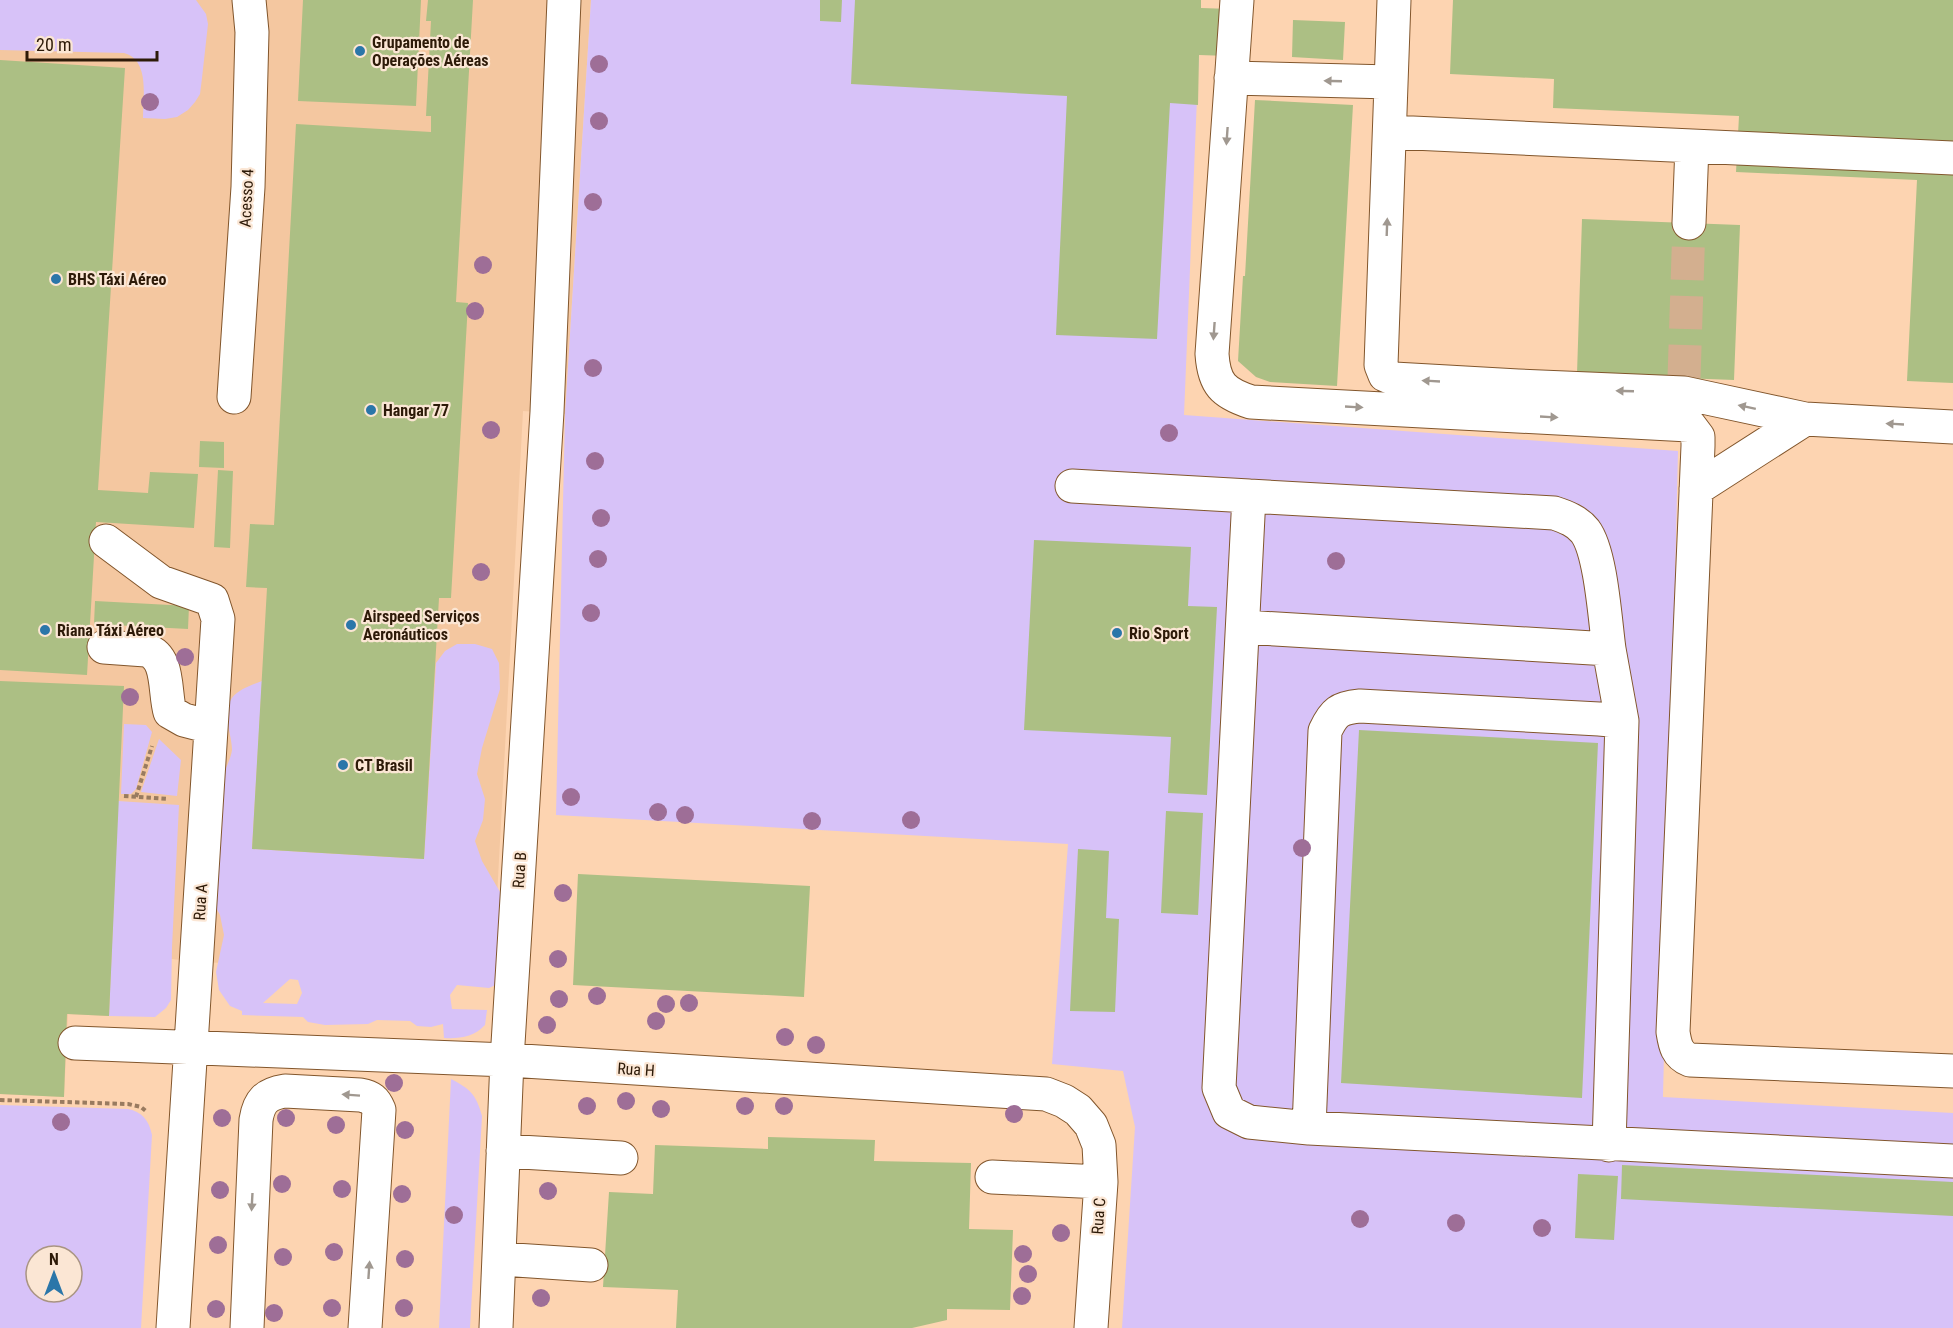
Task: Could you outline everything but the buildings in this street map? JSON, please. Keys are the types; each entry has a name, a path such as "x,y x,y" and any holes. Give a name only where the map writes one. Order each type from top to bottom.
{"street":[{"name":"Acesso 4","path":"234,397 248,187 252,32 249,0"},
{"name":"Rua B","path":"496,1328 507,1060 547,412 564,0"},
{"path":"1237,0 1212,354 1213,371 1221,385 1233,396 1251,402 1689,425 1698,437 1674,1020 1675,1047 1684,1058 1690,1060 1953,1071"},
{"path":"1394,0 1382,365 1385,375 1405,380 1684,385 1804,419 1953,427"},
{"path":"1231,78 1392,82"},
{"path":"1391,132 1953,158"},
{"path":"1689,223 1692,146"},
{"path":"1696,489 1804,419"},
{"path":"1072,486 1554,513 1572,519 1585,531 1595,550 1622,721 1609,1145"},
{"path":"1249,496 1219,1089 1229,1112 1249,1122 1309,1128 1953,1161"},
{"name":"Rua A","path":"106,541 161,582 212,600 218,619 173,1328"},
{"path":"1243,627 1609,649"},
{"path":"104,647 153,652 161,662 170,712 184,720 211,727"},
{"path":"1309,1128 1325,731 1333,715 1346,707 1360,706 1622,721"},
{"name":"Rua H","path":"75,1043 507,1060 1046,1094 1065,1101 1078,1110"},
{"path":"247,1328 258,1108 264,1099 273,1093 285,1091 370,1097 376,1102 379,1110 365,1328"},
{"name":"Rua C","path":"1078,1110 1090,1125 1099,1145 1101,1182 1091,1328"},
{"path":"502,1151 621,1158"},
{"path":"992,1177 1101,1182"},
{"path":"499,1259 591,1265"}],"path":[{"path":"136,797 153,741"},
{"path":"0,1100 128,1104 141,1107 150,1114"}],"shaded area":[{"path":"0,0 591,0 565,414 523,411 493,972 196,962 148,956 145,1002 109,1016 68,1014 64,1097 0,1094"},
{"path":"0,0 196,0 206,14 208,24 200,94 188,110 177,117 143,118 143,80 138,63 132,57 124,53 0,50"},
{"name":"Rio Sport","path":"591,0 1201,0 1184,415 1678,451 1663,1097 1953,1113 1953,1328 1122,1328 1135,1127 1123,1071 1052,1064 1068,844 556,815 565,414"},
{"path":"457,644 475,644 492,649 499,663 500,689 482,748 477,774 485,799 483,820 475,841 482,861 507,904 504,981 489,988 457,985 450,995 452,1009 487,1010 485,1025 466,1036 444,1038 443,1024 431,1027 417,1026 410,1021 377,1020 368,1024 325,1025 308,1022 303,1017 242,1015 242,1011 230,1006 219,990 216,972 224,935 220,915 213,902 224,773 232,750 227,710 232,698 238,692 262,681 252,849 424,859 436,663 445,651","holes":["290,979 298,980 302,993 297,1004 263,1003"]},
{"path":"124,724 146,725 152,732 136,789 131,794 121,794"},
{"path":"159,739 181,760 177,796 141,792"},
{"path":"118,801 179,805 171,1000 166,1008 155,1017 109,1016"},
{"path":"451,1079 471,1093 482,1116 470,1328 439,1328"},
{"path":"0,1105 128,1109 137,1112 147,1121 152,1135 141,1328 0,1328"}],"tunnel":[{"path":"1684,378 1689,223"}],"place":[{"name":"Grupamento de Operações Aéreas","path":"360,51"},
{"name":"BHS Táxi Aéreo","path":"56,279"},
{"name":"Hangar 77","path":"371,410"},
{"name":"Airspeed Serviços Aeronáuticos","path":"351,625"},
{"name":"Riana Táxi Aéreo","path":"45,630"},
{"name":"Rio Sport","path":"1117,633"},
{"name":"CT Brasil","path":"343,765"}]}
